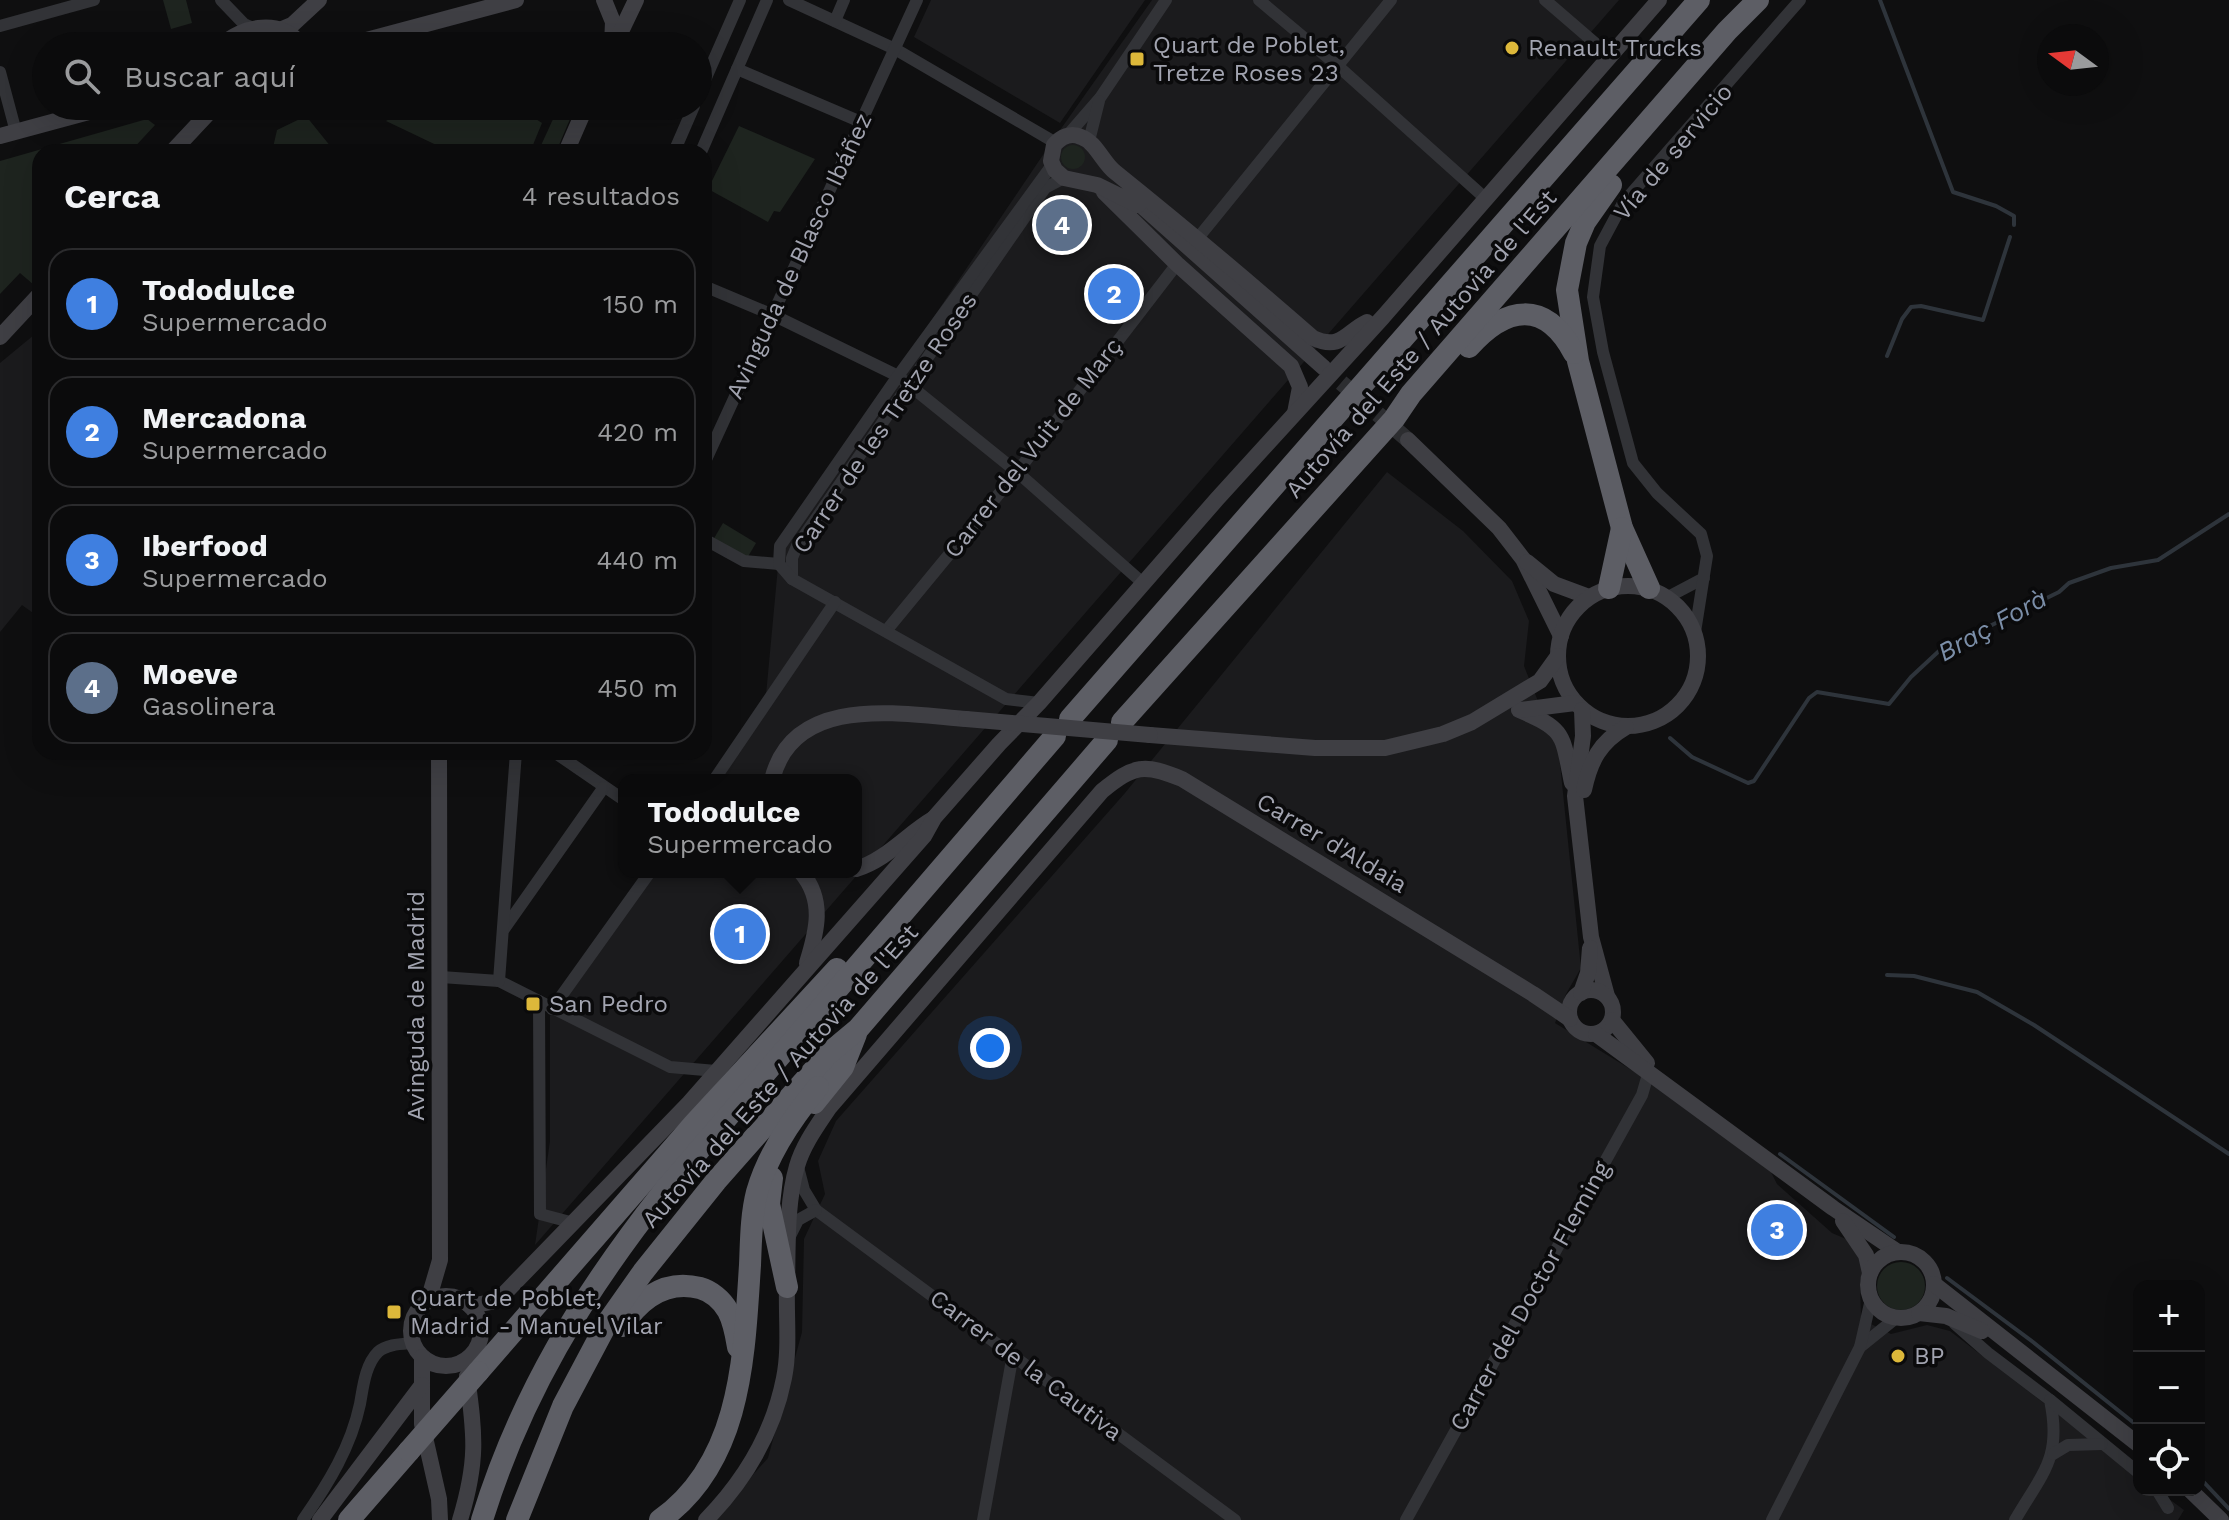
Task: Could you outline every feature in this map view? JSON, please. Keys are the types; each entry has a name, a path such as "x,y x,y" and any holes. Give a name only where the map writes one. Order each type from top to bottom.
{"highway":[{"name":"Autovía del Este / Autovia de l'Est","path":"1070,719 1699,0"},
{"name":"Autovía del Este / Autovia de l'Est","path":"1122,722 1394,419 1411,394 1727,31 1758,0"},
{"path":"1659,593 1622,528 1578,361 1567,290 1573,254 1585,222 1600,198 1739,37 1758,0"},
{"path":"1394,419 1421,402 1481,334 1512,315 1538,315 1552,323 1564,334 1578,361"},
{"path":"1599,593 1622,528"},
{"name":"Autovía del Este / Autovia de l'Est","path":"482,1520 503,1458 528,1401 589,1292 663,1192 1055,736"},
{"name":"Autovía del Este / Autovia de l'Est","path":"517,1520 563,1406 607,1323 676,1229 828,1054 858,1029 1107,740"},
{"path":"349,1520 409,1451 473,1365 874,929 900,913"},
{"path":"787,1287 774,1237 769,1204 770,1186 790,1137 843,1067 858,1029"},
{"path":"660,1520 695,1487 721,1445 737,1398 745,1342 757,1192 779,1143 800,1109 846,1057"},
{"path":"592,1355 616,1335 643,1301 672,1285 708,1290 728,1311 741,1360"}],"street":[{"path":"0,26 94,0"},
{"path":"221,0 244,24 284,32"},
{"path":"280,30 292,25 319,0"},
{"path":"396,32 516,0"},
{"path":"620,32 636,0"},
{"path":"712,64 740,0"},
{"path":"704,144 767,0"},
{"path":"789,0 895,49 1061,140 1076,135 1091,144 1138,205 1323,367"},
{"path":"835,21 844,0"},
{"name":"Avinguda de Blasco Ibáñez","path":"712,447 917,0"},
{"path":"1138,205 1097,185 1070,179 1052,165 1052,151 1100,98 1166,0"},
{"path":"1259,0 1485,198"},
{"path":"1198,238 1391,0"},
{"path":"1545,0 1610,56"},
{"path":"470,1306 491,1302 502,1296 689,1103 924,836 934,818 999,744 1383,317 1659,0"},
{"name":"Vía de servicio","path":"1695,632 1707,556 1701,534 1657,493 1633,463 1603,352 1593,297 1600,246 1623,203 1800,0"},
{"path":"604,1 614,32"},
{"path":"243,32 253,28"},
{"path":"737,69 861,122"},
{"path":"0,72 8,134 60,120"},
{"path":"1070,179 1084,177 1094,167 1095,153 1091,144 1100,98"},
{"path":"179,144 202,120"},
{"path":"569,144 580,120"},
{"path":"677,144 688,120"},
{"name":"Carrer de les Tretze Roses","path":"792,579 779,564 780,546 898,376 1052,165"},
{"path":"1110,169 1198,238 1313,338 1321,342 1341,340 1352,335 1362,324 1383,317"},
{"name":"Carrer de les Tretze Roses","path":"792,579 792,558 797,546 1045,188 1070,179"},
{"path":"1097,185 1177,264 1291,366 1300,387 1294,416"},
{"name":"Carrer del Vuit de Març","path":"886,631 1017,472 1177,264"},
{"path":"712,289 773,315 898,376 1017,472 1144,584"},
{"path":"0,337 32,303"},
{"path":"1408,440 1474,502 1523,559 1554,584 1599,593"},
{"path":"712,543 744,561 779,564"},
{"path":"1523,559 1561,636"},
{"path":"1659,593 1704,578"},
{"path":"792,579 1006,699 1039,703"},
{"path":"1629,585 1659,593 1679,607 1695,632 1699,661 1691,689 1672,712 1646,725 1626,727 1599,721 1579,707 1563,681 1558,656 1561,636 1571,614 1599,593 1629,585"},
{"path":"718,774 835,602"},
{"path":"1472,722 1540,681 1558,656"},
{"path":"999,744 1013,713 1006,699"},
{"path":"774,774 781,758 807,730 839,716 890,713 1352,750 1385,748 1417,741 1519,710 1579,707"},
{"path":"1575,796 1583,736 1579,707"},
{"path":"1519,710 1548,722 1565,746 1575,796 1591,937 1607,996 1613,1007 1612,1020 1606,1029 1596,1034"},
{"path":"1578,823 1595,754 1626,727"},
{"name":"Avinguda de Madrid","path":"428,1301 440,1260 439,760"},
{"path":"499,981 515,760"},
{"path":"565,760 618,796"},
{"name":"Carrer d'Aldaia","path":"706,1520 745,1475 773,1418 784,1377 788,1335 791,1192 798,1164 810,1137 829,1108 1102,791 1139,768 1156,768 1182,779 1570,1019"},
{"path":"502,932 604,787"},
{"path":"862,867 890,852 915,829 934,818"},
{"path":"552,1009 646,878"},
{"path":"805,878 817,903 814,939 805,969"},
{"path":"1591,937 1588,973 1576,997 1570,1019 1581,1032 1596,1034 1898,1252 1919,1257 1927,1264 1934,1284 1931,1301 1919,1313 1904,1319 1881,1312 1871,1299 1866,1255 1833,1208"},
{"path":"441,977 499,981 670,1067 716,1071"},
{"path":"1576,997 1594,990 1607,996"},
{"name":"Carrer d'Aldaia","path":"1533,994 1576,997"},
{"path":"539,1001 540,1214 574,1223"},
{"path":"1612,1020 1653,1074"},
{"name":"Carrer del Doctor Fleming","path":"1406,1520 1653,1074"},
{"path":"789,1238 798,1220 816,1210 804,1190 798,1164"},
{"name":"Carrer de la Cautiva","path":"816,1210 1235,1520"},
{"path":"1870,1273 1877,1262 1898,1252"},
{"name":"Avinguda de Madrid","path":"440,1260 453,1298"},
{"path":"1934,1284 2133,1440"},
{"path":"440,1520 439,1499 422,1424 422,1385 413,1319 418,1309 440,1297 453,1298 470,1306 480,1320 482,1331 467,1377 475,1444 469,1492 460,1520"},
{"path":"1772,1520 1860,1347 1871,1299"},
{"path":"1919,1313 1946,1316 2001,1339"},
{"path":"1946,1316 2133,1468"},
{"path":"1860,1347 1896,1318"},
{"path":"303,1520 330,1479 355,1431 367,1371 378,1352 391,1345 417,1350 442,1365 473,1365"},
{"path":"983,1520 1013,1354"},
{"path":"320,1520 422,1385"},
{"path":"2015,1520 2053,1454 2056,1428 2050,1400"},
{"path":"2053,1454 2068,1445 2102,1444"},
{"path":"2161,1496 2168,1508"},
{"path":"2196,1496 2221,1520"}],"shaded area":[{"path":"163,0 186,0 192,23 171,29"},
{"path":"931,0 1145,0 1060,123 914,37"},
{"path":"1152,0 1619,0 862,869 862,774 713,774 766,695 780,545 1053,140"},
{"path":"144,120 155,125 137,144 60,144"},
{"path":"298,120 309,120 329,144 274,144 277,130"},
{"path":"537,120 542,123 533,144 434,144 386,121"},
{"path":"553,120 570,120 559,144 542,144"},
{"path":"739,126 815,159 780,212 774,211 768,222 712,191 712,181"},
{"path":"1073,145 1082,148 1085,157 1082,166 1073,169 1064,166 1061,157 1064,148"},
{"path":"32,152 32,283 20,273 0,294 0,161"},
{"path":"32,337 32,612 22,605 0,632 0,363"},
{"path":"1387,472 1463,531 1512,581 1529,621 1524,666 1559,754 1581,968 1566,994 1555,1023 1635,1072 1771,1172 1777,1184 1832,1233 1853,1242 1864,1263 1860,1282 1861,1319 1891,1334 1927,1325 1950,1331 2133,1471 2133,1496 2165,1496 2184,1510 2178,1520 712,1520 768,1458 802,1332 804,1239 825,1194 818,1161 836,1121 1125,793"},
{"path":"723,523 756,543 746,560 713,540"},
{"path":"643,878 855,878 535,1245 550,1141 550,1016"},
{"path":"1901,1262 1918,1269 1925,1286 1918,1303 1901,1310 1884,1303 1877,1286 1884,1269"}],"waterway":[{"path":"1880,0 1953,192 1996,206 2014,216 2014,225"},
{"path":"1887,356 1902,319 1911,307 1921,306 1983,320 2010,237"},
{"name":"Braç Forà","path":"1670,738 1692,757 1748,783 1754,781 1809,698 1817,692 1889,704 1911,677 1939,651 2059,592 2069,583 2111,568 2158,560 2229,514"},
{"path":"1887,975 1914,976 1977,992 2034,1025 2229,1154"},
{"path":"1780,1154 1894,1237"},
{"path":"1947,1278 2135,1424"},
{"path":"2205,1483 2229,1509"}],"tunnel":[{"path":"1323,367 1408,440"}],"place":[{"name":"Renault Trucks","path":"1512,48"},
{"name":"Quart de Poblet, Tretze Roses 23","path":"1137,59"},
{"name":"Moeve","path":"1062,225"},
{"name":"Mercadona","path":"1114,294"},
{"name":"Tododulce","path":"740,934"},
{"name":"San Pedro","path":"533,1004"},
{"name":"Iberfood","path":"1777,1230"},
{"name":"Quart de Poblet, Madrid - Manuel Vilar","path":"394,1312"},
{"name":"BP","path":"1898,1356"}]}
